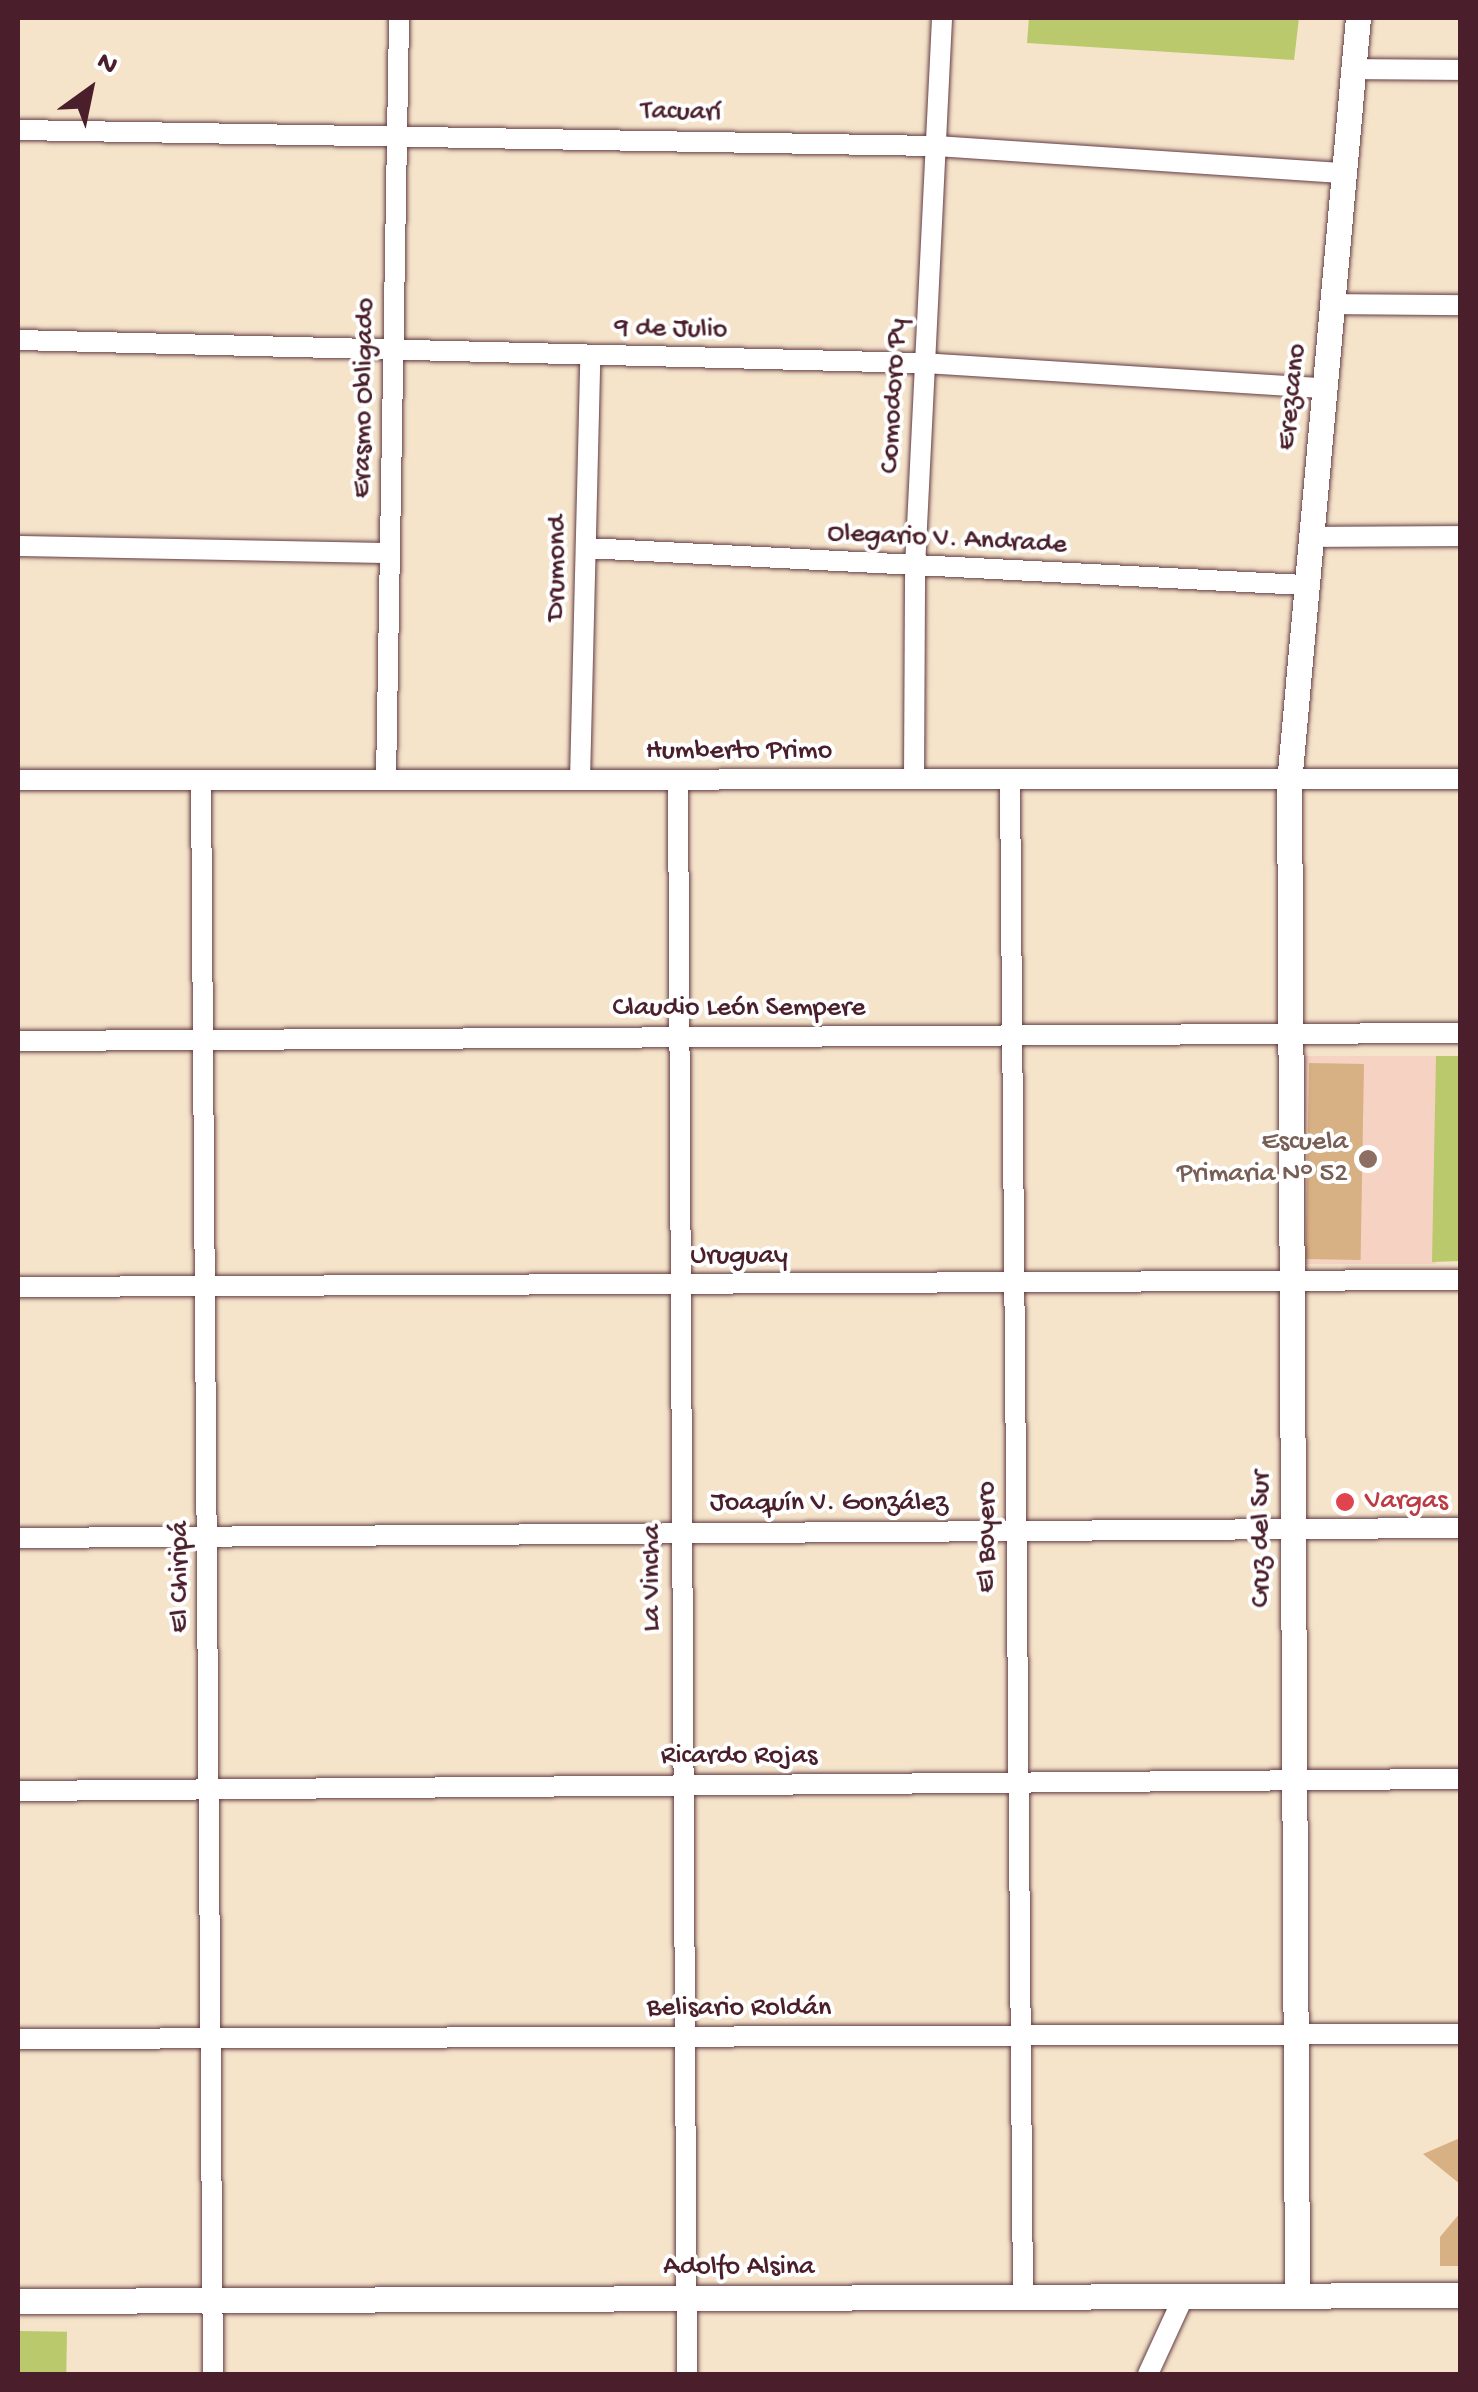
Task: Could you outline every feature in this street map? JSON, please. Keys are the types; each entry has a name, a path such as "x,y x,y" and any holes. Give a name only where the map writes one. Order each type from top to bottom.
{"street":[{"name":"Erasmo Obligado","path":"386,780 399,18"},
{"name":"Comodoro Py","path":"914,778 915,567 942,18"},
{"name":"Erezcano","path":"1289,783 1358,18"},
{"path":"1352,69 1460,70"},
{"name":"Tacuarí","path":"18,130 935,146 1342,173"},
{"path":"1332,304 1460,305"},
{"name":"9 de Julio","path":"18,340 393,346 590,356 923,362 1324,388"},
{"name":"Drumond","path":"580,780 590,356"},
{"path":"1309,537 1460,536"},
{"path":"18,546 388,552"},
{"name":"Olegario V. Andrade","path":"586,548 1304,585"},
{"name":"Humberto Primo","path":"18,780 914,778 1289,783 1460,779"},
{"name":"El Chiripá","path":"201,780 213,2374"},
{"name":"El Boyero","path":"1010,780 1016,1035 1015,1532 1024,2035 1023,2295"},
{"name":"La Vincha","path":"678,781 679,1784 687,2374"},
{"name":"Cruz del Sur","path":"1289,783 1297,2295"},
{"name":"Claudio León Sempere","path":"18,1041 1460,1033"},
{"name":"Uruguay","path":"18,1288 1460,1280"},
{"name":"Joaquín V. González","path":"18,1538 1460,1528"},
{"name":"Ricardo Rojas","path":"18,1790 1460,1779"},
{"name":"Belisario Roldán","path":"18,2039 1460,2034"},
{"name":"Adolfo Alsina","path":"18,2301 1460,2295"},
{"path":"1148,2374 1183,2298"}],"shaded area":[{"name":"Escuela Primaria N° 52","path":"1303,1056 1436,1056 1436,1264 1303,1264"}],"green space":[{"path":"1029,18 1299,18 1294,60 1027,43"},
{"path":"1436,1056 1460,1056 1460,1261 1432,1262"},
{"path":"18,2331 67,2332 66,2374 18,2374"}],"building":[{"path":"1309,1063 1364,1064 1361,1260 1306,1259"},
{"path":"1460,2138 1460,2184 1423,2154"},
{"path":"1460,2213 1460,2266 1440,2266 1440,2237"}],"place":[{"name":"Escuela Primaria N° 52","path":"1368,1159"},
{"name":"Vargas","path":"1345,1502"}]}
